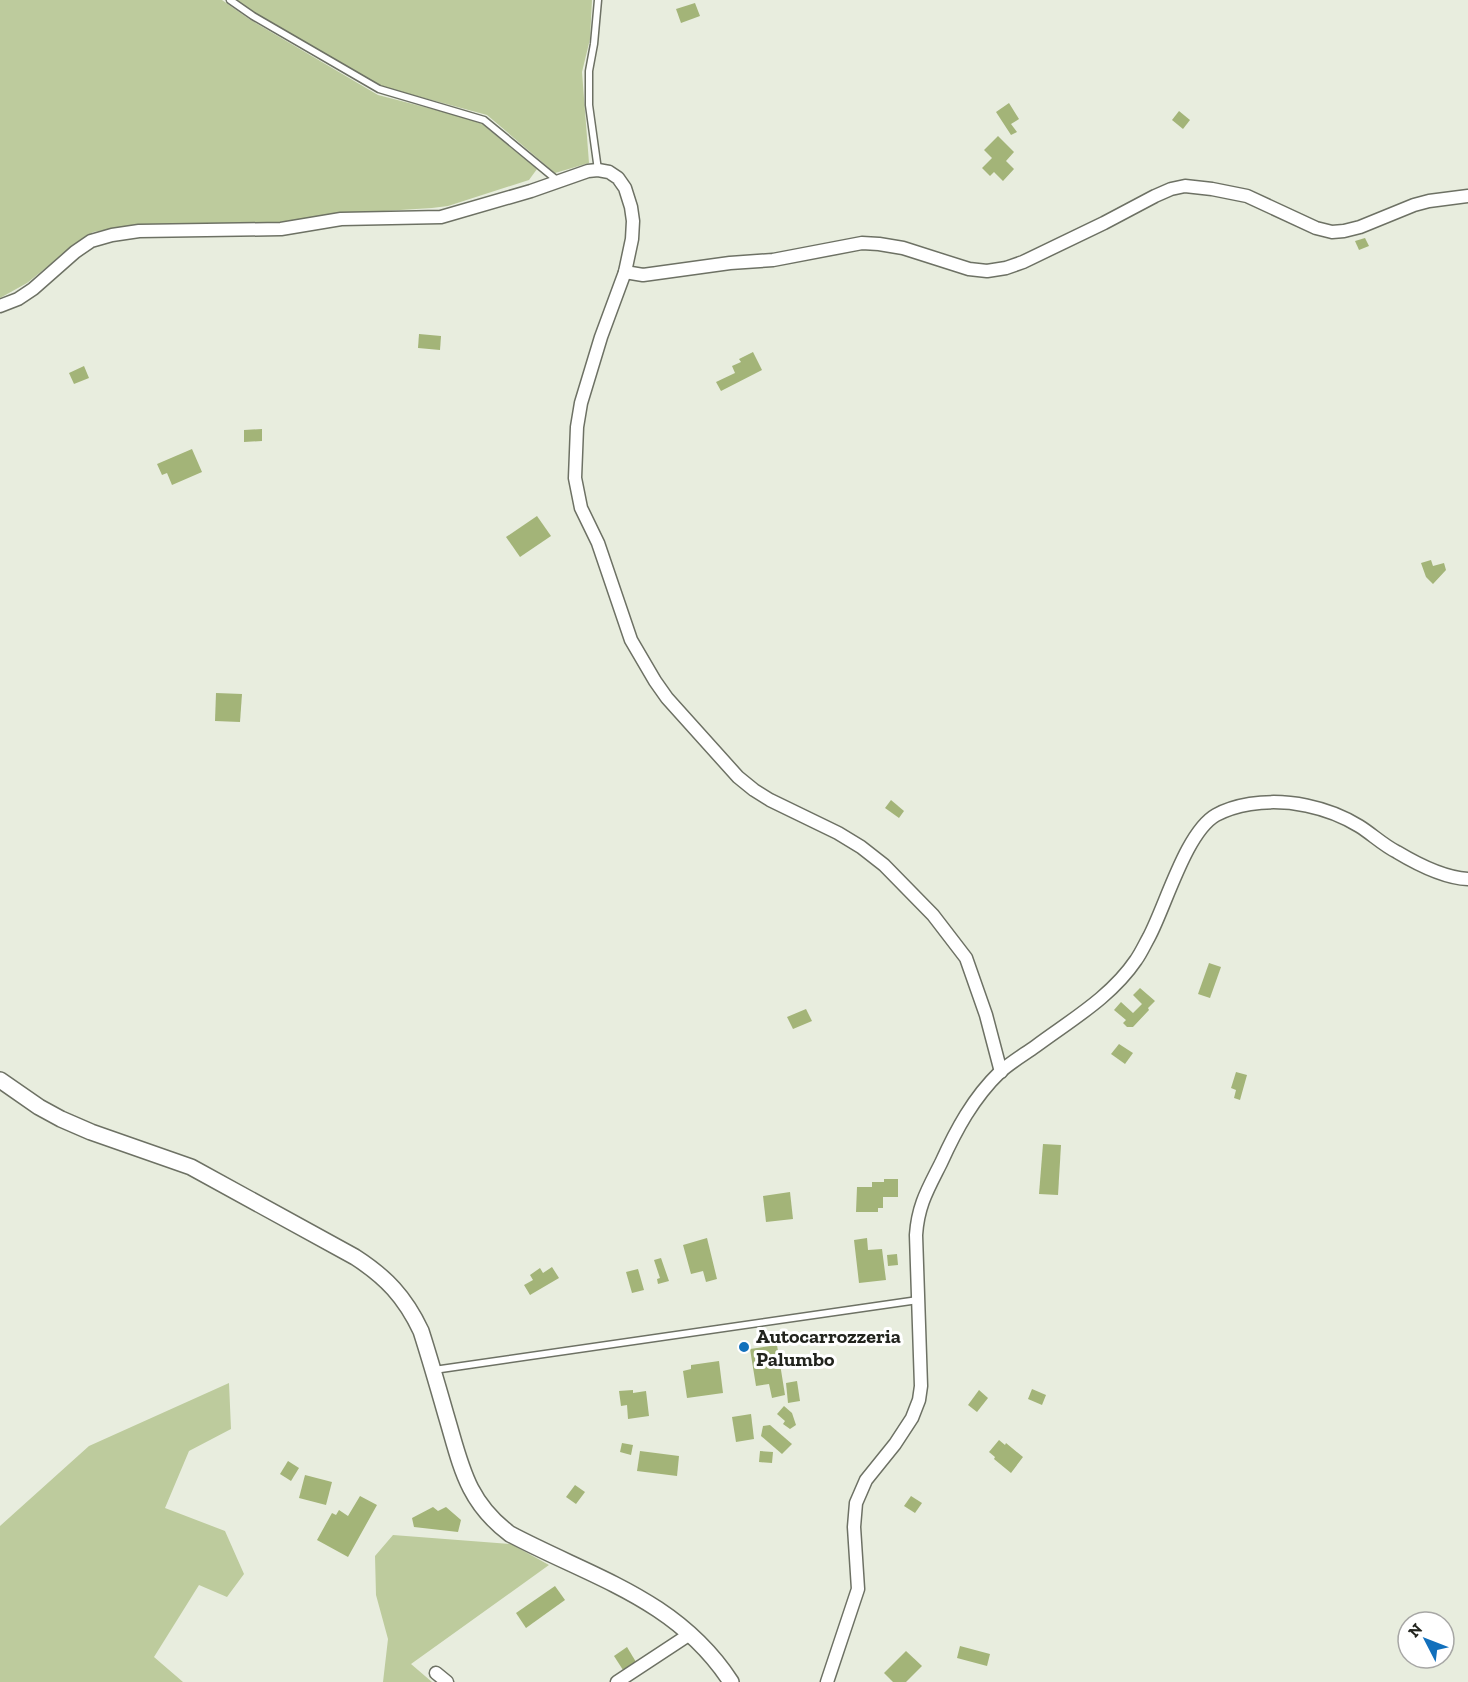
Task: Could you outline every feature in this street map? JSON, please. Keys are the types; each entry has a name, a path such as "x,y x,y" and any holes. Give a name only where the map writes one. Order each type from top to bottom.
{"street":[{"path":"0,306 18,299 33,289 90,241 112,235 139,231 281,229 341,219 441,217 588,171 609,172 618,178 625,189 633,221 625,272 601,337 581,404 577,427 575,478 581,508 598,543 631,640 667,698 738,777 770,800 838,833 861,847 884,865 933,915 966,958 986,1015 1001,1072"},
{"path":"625,272 642,274 773,260 862,243 903,248 969,269 987,271 1023,262 1155,196 1185,186 1248,196 1316,228 1332,232 1360,227 1429,201 1468,196"},
{"path":"827,1682 858,1589 854,1527 858,1497 866,1480 904,1432 919,1400 921,1386 917,1217 964,1116 977,1098 1001,1072 1088,1009 1118,982 1136,960 1151,933 1193,839 1203,825 1214,816 1230,809 1274,802 1327,811 1359,826 1397,852 1442,874 1457,879 1468,879"},
{"path":"0,1080 61,1119 191,1167 375,1270 391,1284 413,1313 434,1370 465,1478 474,1496 494,1522 531,1546 656,1606 706,1649 731,1682"},
{"path":"617,1682 690,1634"},
{"path":"436,1673 447,1682"}],"lane":[{"path":"230,0 253,16 379,89 484,120 558,182"},
{"path":"598,0 589,71 590,105 598,170"},
{"path":"434,1370 918,1300"}],"green space":[{"path":"0,0 222,0 249,19 378,95 482,124 537,169 529,180 448,206 336,214 279,222 132,225 93,232 27,283 0,298"},
{"path":"236,0 592,0 590,39 582,72 589,163 555,173 487,115 380,86"},
{"path":"229,1383 231,1429 189,1451 165,1508 225,1531 244,1574 227,1597 199,1585 154,1657 183,1682 0,1682 0,1526 89,1446"},
{"path":"393,1535 511,1544 549,1565 411,1664 432,1682 383,1682 388,1639 376,1595 375,1556"}],"building":[{"path":"695,3 700,16 681,23 676,9"},
{"path":"1009,103 1019,119 1011,124 1017,132 1011,135 996,112"},
{"path":"1179,111 1190,120 1183,129 1172,120"},
{"path":"998,136 1014,152 1006,161 1014,169 1003,181 994,172 990,176 982,168 992,158 984,150"},
{"path":"1365,238 1369,246 1359,250 1355,241"},
{"path":"419,334 441,336 440,350 418,348"},
{"path":"753,352 762,370 721,391 716,382 735,373 732,366 741,362 739,359"},
{"path":"84,366 89,378 74,384 69,373"},
{"path":"262,429 262,441 244,442 244,430"},
{"path":"192,449 202,472 172,485 167,473 162,475 157,464"},
{"path":"537,516 551,536 520,557 506,537"},
{"path":"1431,560 1433,566 1444,563 1446,570 1433,584 1426,577 1421,563"},
{"path":"216,693 242,694 240,722 215,721"},
{"path":"891,800 904,811 899,818 885,808"},
{"path":"1209,963 1221,967 1210,998 1198,994"},
{"path":"1140,988 1155,1001 1133,1027 1127,1027 1123,1023 1126,1020 1114,1010 1121,1002 1133,1013 1142,1004 1133,995"},
{"path":"806,1009 812,1021 793,1029 787,1017"},
{"path":"1119,1044 1133,1053 1125,1064 1111,1054"},
{"path":"1236,1072 1247,1075 1240,1100 1234,1098 1236,1090 1231,1088"},
{"path":"1043,1144 1061,1145 1058,1195 1039,1194"},
{"path":"884,1179 898,1179 898,1197 883,1197 883,1208 878,1208 878,1212 856,1212 857,1187 872,1187 872,1182 884,1182"},
{"path":"790,1192 793,1219 766,1222 763,1196"},
{"path":"707,1238 717,1279 706,1282 703,1271 691,1274 683,1245"},
{"path":"867,1238 868,1250 882,1249 886,1280 859,1283 854,1240"},
{"path":"897,1254 898,1265 888,1266 887,1255"},
{"path":"661,1258 669,1281 658,1284 657,1279 660,1278 654,1260"},
{"path":"552,1267 559,1278 530,1295 524,1285 533,1280 530,1275 540,1268 543,1273"},
{"path":"638,1269 644,1290 632,1293 626,1272"},
{"path":"777,1345 785,1395 772,1398 769,1384 756,1386 750,1349"},
{"path":"719,1361 723,1393 687,1398 683,1371 691,1369 691,1365"},
{"path":"797,1381 800,1401 788,1403 786,1383"},
{"path":"1032,1389 1046,1395 1042,1405 1028,1399"},
{"path":"633,1390 633,1393 646,1391 649,1416 628,1419 627,1405 621,1406 619,1391"},
{"path":"979,1390 988,1398 977,1412 968,1405"},
{"path":"784,1406 792,1413 796,1425 790,1429 783,1424 785,1421 777,1414"},
{"path":"751,1414 754,1439 736,1442 732,1417"},
{"path":"770,1425 792,1444 782,1454 761,1436 763,1426"},
{"path":"999,1440 1023,1457 1011,1473 989,1452"},
{"path":"622,1443 633,1445 631,1455 620,1452"},
{"path":"640,1451 679,1456 677,1476 637,1471"},
{"path":"760,1451 773,1452 772,1463 759,1462"},
{"path":"288,1461 299,1468 291,1481 280,1474"},
{"path":"305,1475 332,1482 326,1505 299,1498"},
{"path":"575,1485 585,1492 576,1504 566,1497"},
{"path":"360,1496 377,1505 348,1557 317,1540 332,1513 336,1515 339,1510 348,1516"},
{"path":"911,1496 922,1503 915,1513 904,1506"},
{"path":"433,1507 438,1511 446,1507 461,1520 458,1532 414,1527 412,1518"},
{"path":"555,1586 565,1600 526,1628 516,1613"},
{"path":"960,1646 990,1654 987,1666 957,1658"},
{"path":"627,1647 636,1662 623,1670 614,1656"},
{"path":"906,1651 922,1666 906,1682 893,1682 884,1673"}],"place":[{"name":"Autocarrozzeria Palumbo","path":"744,1347"}]}
